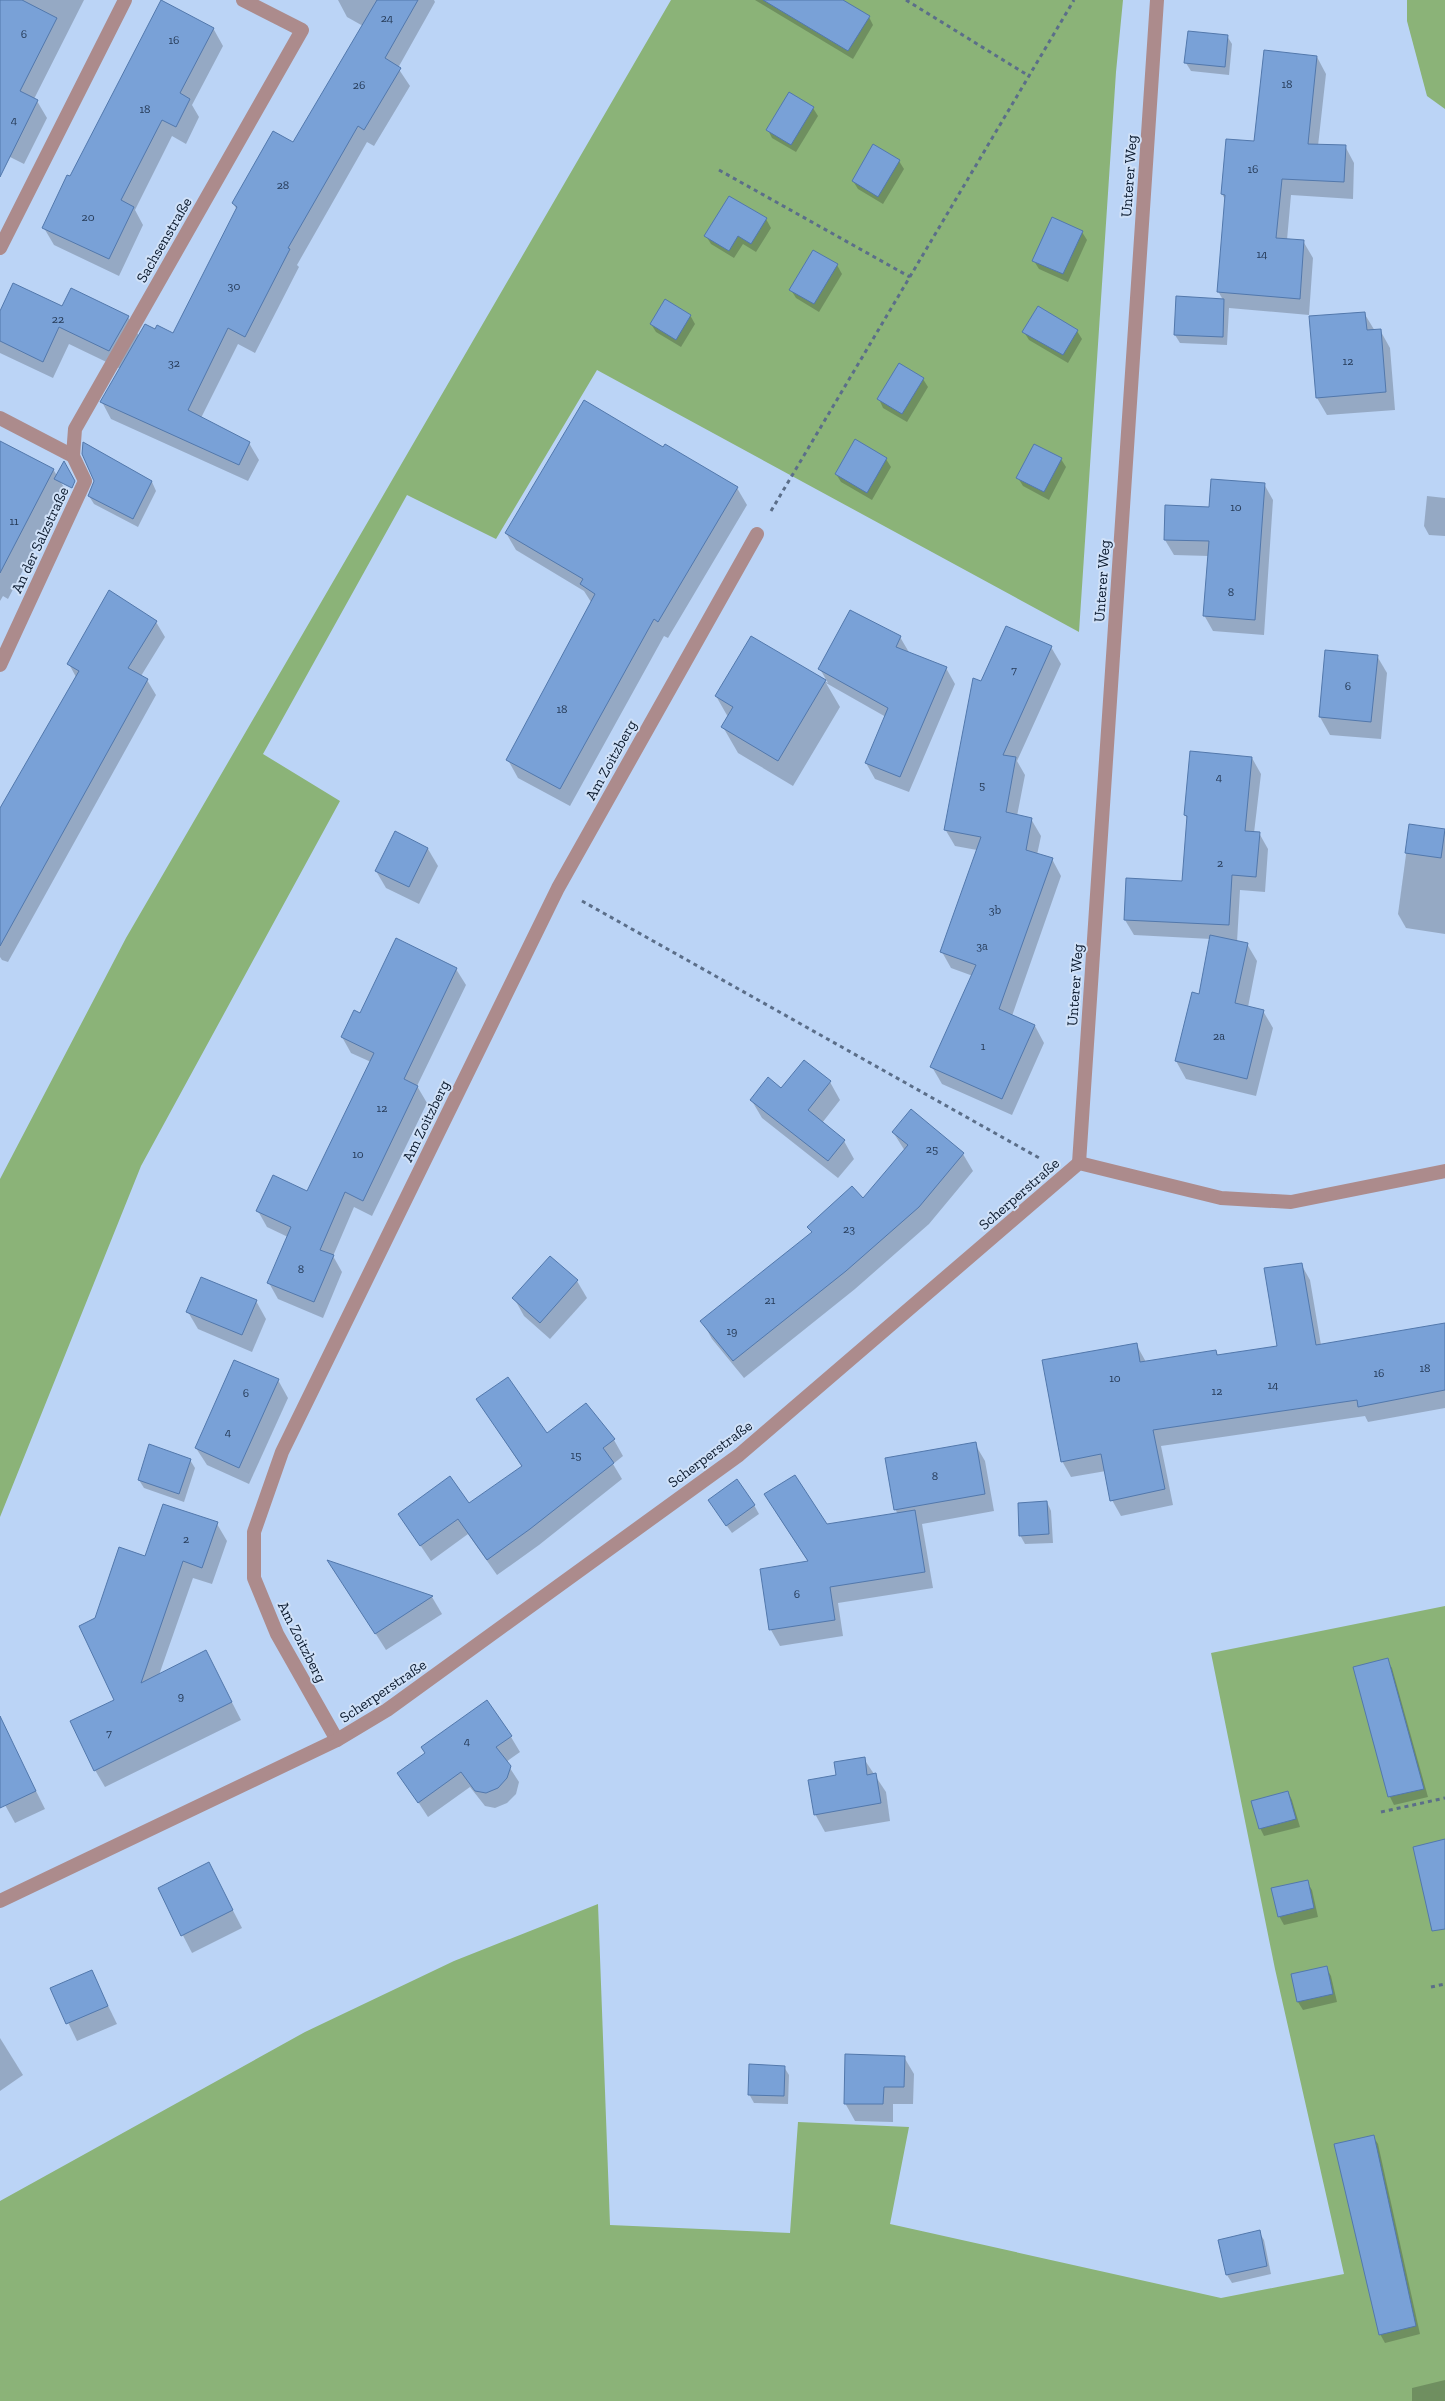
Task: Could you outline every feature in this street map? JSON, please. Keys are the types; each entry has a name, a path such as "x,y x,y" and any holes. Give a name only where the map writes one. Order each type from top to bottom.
{"street":[{"path":"0,248 125,0"},
{"name":"Sachsenstraße","path":"73,456 75,429 302,30 243,0"},
{"name":"Unterer Weg","path":"1079,1163 1157,0"},
{"path":"0,418 73,456"},
{"name":"An der Salzstraße","path":"0,666 85,481 73,456"},
{"name":"Am Zoitzberg","path":"337,1740 277,1634 254,1578 254,1532 282,1452 558,888 757,534"},
{"name":"Scherperstraße","path":"0,1901 337,1740 387,1710 739,1455 1079,1163 1221,1198 1291,1202 1445,1171"}],"path":[{"path":"906,0 1029,76"},
{"path":"757,534 1074,0"},
{"path":"719,170 910,277"},
{"path":"558,888 1068,1173"},
{"path":"1381,1812 1445,1798"},
{"path":"1431,1987 1445,1984"}],"green space":[{"path":"671,0 1123,0 1116,72 1079,632 597,370 496,539 407,495 263,754 340,801 141,1166 0,1517 0,1179 126,938"},
{"path":"1407,0 1445,0 1445,109 1427,96 1407,21"},
{"path":"1445,1606 1445,2401 0,2401 0,2201 305,2032 454,1961 598,1904 610,2225 790,2233 798,2122 909,2127 890,2224 1221,2298 1344,2274 1275,1969 1211,1653"}],"building":[{"path":"0,0 22,0 57,18 20,91 38,100 0,177"},
{"path":"161,0 214,28 180,93 190,99 176,127 162,120 121,200 134,207 109,259 42,228 67,175 70,176"},
{"path":"377,0 418,0 385,58 401,68 364,130 358,126 288,248 290,249 245,337 228,328 188,410 250,442 239,465 100,402 145,324 155,329 157,325 173,333 237,207 232,203 273,131 293,142"},
{"path":"763,0 843,0 870,16 848,51"},
{"path":"1188,31 1228,35 1225,67 1184,63"},
{"path":"1264,50 1317,56 1308,144 1346,145 1344,182 1282,179 1276,238 1304,240 1300,299 1217,292 1225,195 1221,194 1226,139 1254,141"},
{"path":"789,92 814,107 791,145 766,130"},
{"path":"873,144 900,160 878,197 852,181"},
{"path":"729,196 767,218 751,244 738,236 729,251 704,236"},
{"path":"1052,217 1083,231 1063,274 1032,261"},
{"path":"813,250 838,264 814,304 789,290"},
{"path":"13,283 62,306 71,288 129,316 109,351 59,327 43,362 0,341 0,311"},
{"path":"1176,296 1224,299 1223,337 1174,335"},
{"path":"665,299 691,315 676,340 650,324"},
{"path":"1038,306 1078,330 1063,355 1022,332"},
{"path":"1365,312 1367,330 1381,329 1386,392 1316,398 1309,316"},
{"path":"899,363 924,378 902,414 877,399"},
{"path":"584,400 663,447 665,444 738,487 658,622 654,619 560,789 506,760 595,594 580,584 583,579 505,533"},
{"path":"855,439 887,458 867,493 835,474"},
{"path":"0,441 54,469 0,573"},
{"path":"83,442 152,481 133,519 88,496 94,481 82,454"},
{"path":"1034,444 1062,458 1044,492 1016,478"},
{"path":"64,461 75,481 72,488 54,479"},
{"path":"1211,479 1265,483 1255,620 1203,616 1209,541 1164,540 1165,505 1209,507"},
{"path":"109,590 157,621 128,668 148,679 0,946 0,808 79,671 67,664"},
{"path":"850,610 901,636 896,647 947,667 900,777 865,763 888,708 818,669"},
{"path":"1006,626 1052,646 1003,755 1016,757 1006,812 1032,818 1026,850 1053,858 999,1009 1035,1025 1002,1099 930,1067 976,965 940,952 981,837 944,830 973,678 981,681"},
{"path":"751,636 826,680 778,761 721,727 733,707 715,696"},
{"path":"1325,650 1378,655 1371,722 1319,717"},
{"path":"1190,751 1252,757 1245,831 1260,832 1256,877 1232,875 1229,925 1124,920 1126,878 1182,881 1187,816 1184,815"},
{"path":"1409,824 1445,829 1441,858 1405,853"},
{"path":"395,831 428,848 409,887 375,871"},
{"path":"1210,935 1248,943 1235,1003 1264,1010 1247,1079 1175,1061 1192,992 1199,994"},
{"path":"396,938 457,968 404,1079 418,1086 363,1201 345,1192 320,1250 334,1255 314,1302 267,1283 291,1227 256,1211 273,1175 307,1191 374,1053 341,1037 354,1010 360,1013"},
{"path":"804,1060 831,1081 808,1110 845,1140 828,1161 750,1100 768,1077 781,1088"},
{"path":"911,1109 964,1153 919,1207 846,1271 733,1361 700,1321 812,1232 807,1227 852,1186 863,1198 908,1145 892,1132"},
{"path":"550,1256 578,1280 540,1323 512,1298"},
{"path":"1302,1263 1316,1345 1445,1323 1445,1390 1358,1407 1357,1400 1153,1430 1165,1489 1110,1501 1101,1454 1061,1462 1042,1360 1137,1343 1140,1362 1216,1350 1217,1355 1277,1346 1264,1268"},
{"path":"201,1277 257,1300 242,1335 186,1312"},
{"path":"234,1360 279,1379 239,1468 195,1448"},
{"path":"508,1377 547,1433 586,1403 615,1439 603,1448 614,1463 487,1560 458,1519 420,1546 398,1514 450,1476 469,1503 522,1466 476,1399"},
{"path":"976,1442 985,1494 894,1510 885,1458"},
{"path":"149,1444 191,1459 179,1494 138,1480"},
{"path":"795,1475 827,1524 915,1510 925,1572 830,1587 835,1620 769,1630 760,1569 808,1561 764,1494"},
{"path":"737,1479 755,1505 726,1526 708,1500"},
{"path":"1047,1501 1049,1534 1019,1536 1018,1503"},
{"path":"163,1504 218,1522 202,1568 183,1561 141,1683 206,1650 232,1702 94,1771 70,1721 114,1700 79,1626 95,1618 119,1547 145,1556"},
{"path":"327,1560 433,1596 375,1634"},
{"path":"1388,1658 1424,1789 1388,1797 1353,1667"},
{"path":"487,1700 512,1736 496,1747 511,1766 507,1778 498,1788 486,1793 475,1791 461,1772 418,1803 397,1773 425,1753 421,1747"},
{"path":"0,1716 36,1791 0,1808"},
{"path":"865,1757 867,1775 876,1773 881,1803 814,1815 808,1780 836,1775 834,1762"},
{"path":"1288,1791 1296,1819 1259,1829 1251,1801"},
{"path":"1445,1839 1445,1929 1432,1931 1413,1847"},
{"path":"209,1862 233,1910 181,1936 158,1888"},
{"path":"1308,1880 1314,1908 1278,1917 1271,1888"},
{"path":"1327,1966 1333,1994 1297,2002 1291,1974"},
{"path":"92,1970 108,2006 66,2024 50,1988"},
{"path":"845,2054 905,2056 904,2087 884,2087 883,2104 844,2104"},
{"path":"749,2064 785,2066 784,2096 748,2095"},
{"path":"1374,2135 1416,2326 1379,2335 1334,2144"},
{"path":"1260,2230 1267,2266 1226,2275 1218,2240"}]}
